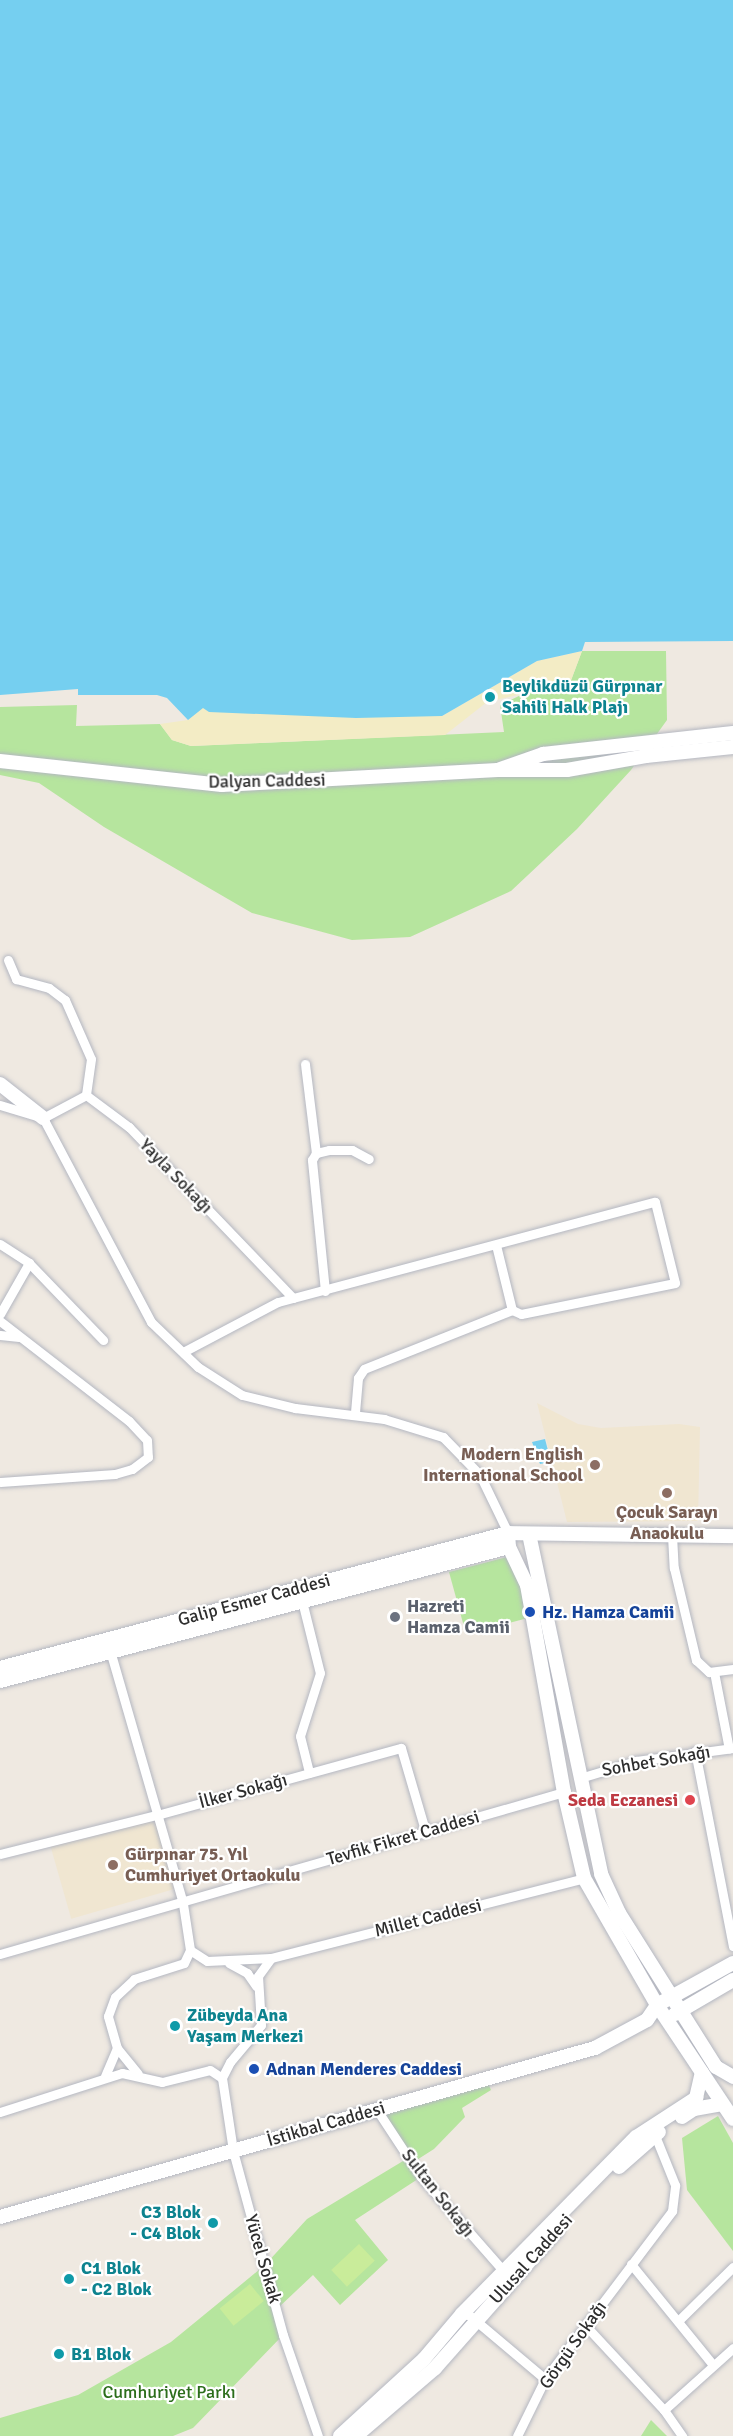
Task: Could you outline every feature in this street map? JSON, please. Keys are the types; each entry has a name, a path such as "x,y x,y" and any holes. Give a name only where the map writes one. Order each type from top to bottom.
{"street":[{"name":"Dalyan Caddesi","path":"498,770 526,758 733,733"},
{"name":"Dalyan Caddesi","path":"0,761 222,785 498,770 567,770 733,747"},
{"path":"567,770 562,760 572,751 584,758 581,768"},
{"path":"0,1105 44,1118 86,1095 91,1059 65,1000 49,988 16,979 8,960"},
{"path":"305,1064 316,1153 312,1160 313,1186 325,1291"},
{"path":"0,1084 44,1118 151,1322 183,1352 242,1395 295,1408 384,1419 443,1437 480,1475 527,1585 564,1792 584,1878 657,2005 733,2119"},
{"name":"Yayla Sokağı","path":"86,1095 129,1127 293,1298"},
{"path":"316,1153 352,1150 369,1159"},
{"path":"183,1352 243,1317 293,1298 655,1202 675,1282 521,1314 512,1310 364,1369 358,1378 355,1415"},
{"path":"0,1244 29,1263 103,1340"},
{"path":"496,1245 512,1310"},
{"path":"0,1314 29,1263"},
{"path":"0,1321 129,1421 147,1440 148,1457 132,1469 114,1474 0,1482"},
{"path":"0,1335 19,1337"},
{"path":"529,1534 601,1874 619,1913 716,2067 733,2077"},
{"path":"0,1682 109,1645 302,1601 529,1534 733,1536"},
{"path":"672,1535 674,1568 690,1647 699,1666 714,1672 733,1669"},
{"name":"Galip Esmer Caddesi","path":"0,1668 109,1645 508,1540"},
{"path":"302,1601 320,1673 300,1736 309,1773"},
{"path":"109,1645 183,1904 190,1950 184,1963"},
{"path":"714,1672 731,1748"},
{"name":"İlker Sokağı","path":"0,1854 157,1815 401,1748 425,1830"},
{"name":"Sohbet Sokağı","path":"580,1778 607,1767 695,1751 731,1748"},
{"path":"695,1751 733,1946"},
{"name":"Tevfik Fikret Caddesi","path":"0,1954 183,1904 425,1830 564,1792"},
{"path":"584,1878 601,1874"},
{"name":"Millet Caddesi","path":"227,1962 271,1958 584,1878"},
{"path":"190,1950 207,1961"},
{"path":"257,1988 258,1976 271,1958"},
{"path":"142,2077 117,2048 108,2016 119,1992 134,1980 184,1963 227,1962 252,1977 264,2016 261,2025 230,2062 222,2079 206,2070"},
{"path":"646,2020 657,2005 733,1963"},
{"path":"646,2020 666,2019 733,1980"},
{"name":"İstikbal Caddesi","path":"0,2217 595,2048 646,2020"},
{"path":"105,2076 117,2048"},
{"path":"0,2112 105,2076 129,2073 162,2082 230,2062"},
{"path":"653,2131 696,2098 702,2073"},
{"name":"Yücel Sokak","path":"222,2079 233,2151 283,2335 318,2436"},
{"path":"340,2436 469,2318 636,2136 653,2131 694,2109 721,2104"},
{"name":"Sultan Sokağı","path":"377,2110 421,2177 508,2275"},
{"name":"Görgü Sokağı","path":"517,2436 545,2379 672,2211 675,2185 653,2131"},
{"path":"634,2260 713,2365"},
{"path":"678,2321 733,2267"},
{"path":"469,2318 545,2379"},
{"name":"Ulusal Caddesi","path":"356,2436 435,2368 469,2318"},
{"path":"585,2325 664,2410 682,2436"},
{"path":"664,2410 733,2348"}],"shaded area":[{"path":"537,1403 578,1424 601,1428 679,1424 700,1427 698,1521 567,1522"},
{"name":"Gürpınar 75. Yıl Cumhuriyet Ortaokulu","path":"157,1815 178,1888 71,1919 50,1846"}],"green space":[{"path":"582,651 666,651 667,720 631,770 577,829 511,891 410,937 352,940 252,913 104,827 39,783 0,775 0,707 77,705 76,726 160,724 172,740 191,746 504,732 500,705 525,693 570,683"},
{"path":"507,1557 518,1576 528,1618 466,1634 449,1572"},
{"name":"Cumhuriyet Parkı","path":"486,2079 491,2090 462,2108 465,2117 434,2149 412,2163 421,2177 355,2220 388,2260 340,2305 313,2275 278,2308 283,2335 193,2428 173,2436 0,2436 0,2418 78,2395 171,2342 265,2265 307,2219 408,2158 384,2113"},
{"path":"718,2116 733,2143 733,2251 687,2190 682,2138"},
{"path":"359,2244 375,2261 347,2287 331,2270"},
{"path":"250,2284 264,2301 234,2326 220,2309"},
{"path":"651,2420 667,2436 641,2436"}],"sand":[{"name":"Beylikdüzü Gürpınar Sahili Halk Plajı","path":"582,651 570,683 487,702 445,735 191,746 172,740 160,724 188,720 203,707 442,716 537,661"}],"water":[{"path":"0,0 733,0 733,641 585,642 582,651 537,661 442,716 356,718 209,712 203,708 188,720 167,698 157,695 78,695 78,689 0,695"},
{"path":"545,1439 551,1462 540,1464 532,1442"}],"place":[{"name":"Beylikdüzü Gürpınar Sahili Halk Plajı","path":"490,697"},
{"name":"Modern English International School","path":"595,1465"},
{"name":"Çocuk Sarayı Anaokulu","path":"667,1493"},
{"name":"Hz. Hamza Camii","path":"530,1612"},
{"name":"Hazreti Hamza Camii","path":"395,1617"},
{"name":"Seda Eczanesi","path":"690,1800"},
{"name":"Gürpınar 75. Yıl Cumhuriyet Ortaokulu","path":"113,1865"},
{"name":"Zübeyda Ana Yaşam Merkezi","path":"175,2026"},
{"name":"Adnan Menderes Caddesi","path":"254,2069"},
{"name":"C3 Blok - C4 Blok","path":"213,2223"},
{"name":"C1 Blok - C2 Blok","path":"69,2279"},
{"name":"B1 Blok","path":"59,2354"}]}
